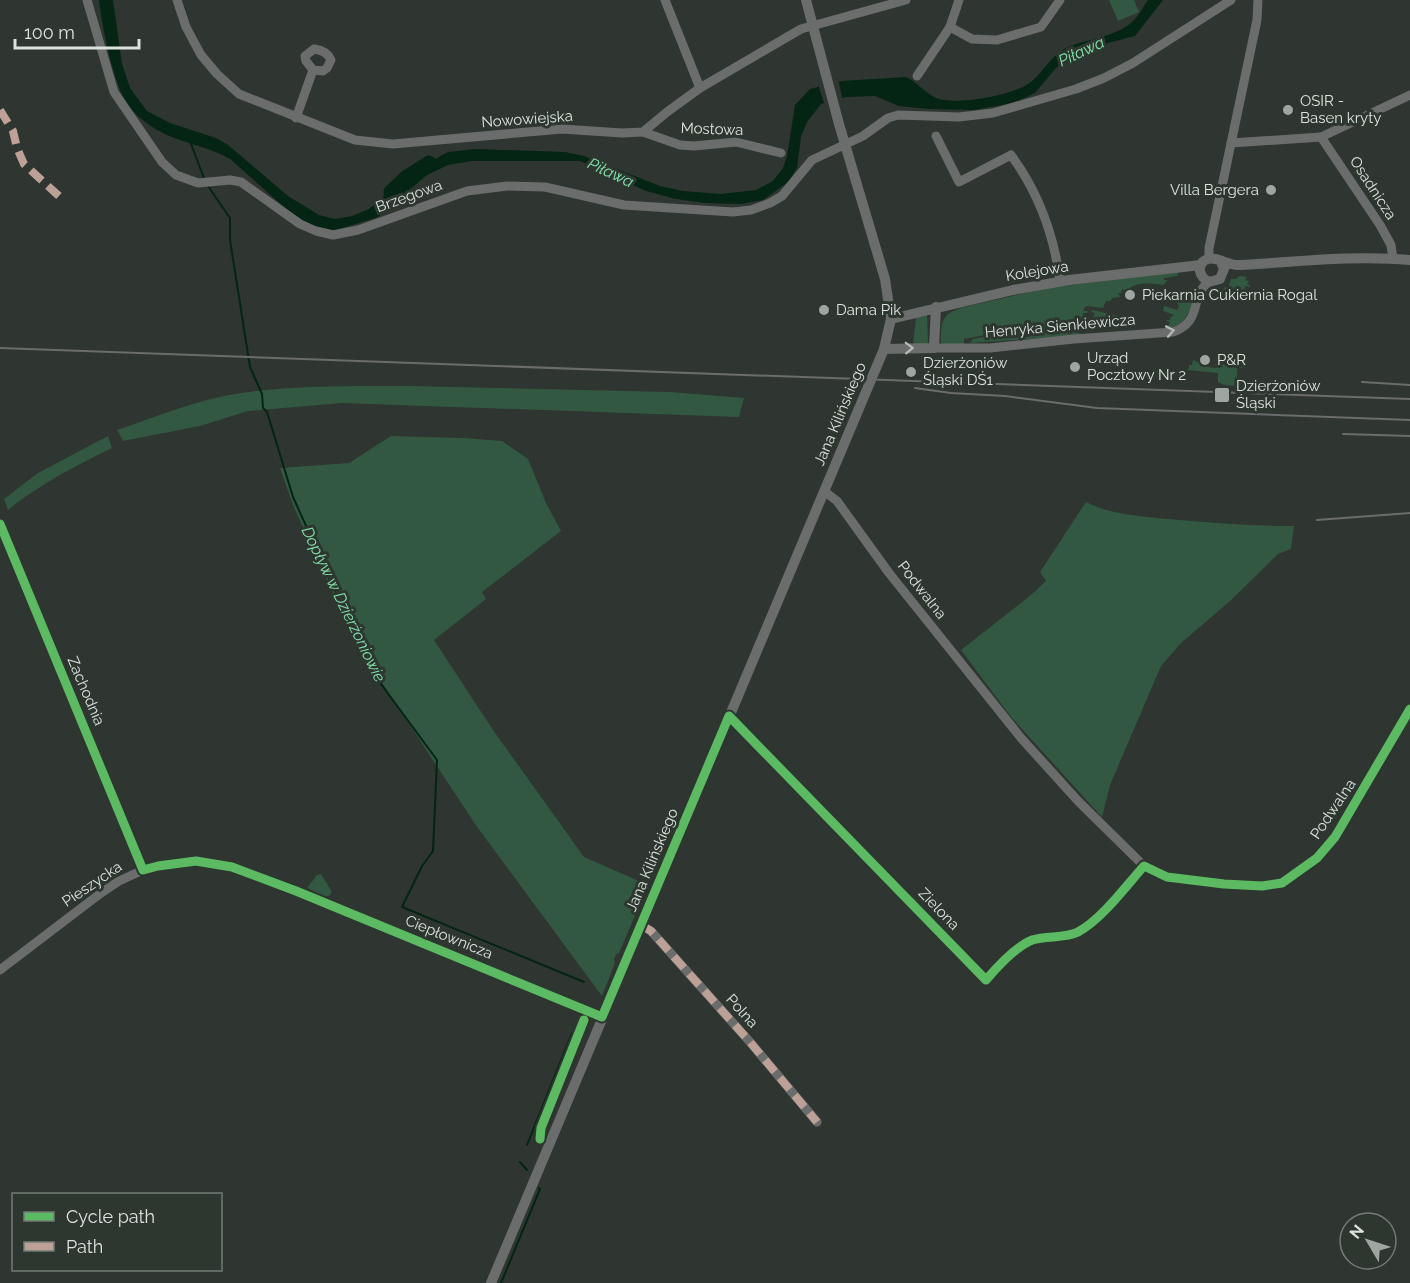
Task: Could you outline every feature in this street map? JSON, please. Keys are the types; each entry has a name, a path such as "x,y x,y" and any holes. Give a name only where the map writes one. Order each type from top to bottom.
{"street":[{"name":"Brzegowa","path":"87,0 118,101 168,168 183,179 198,183 230,180 241,182 300,224 333,235 358,230 467,191 507,186 545,187 624,205 733,212 751,210 770,203 789,188 812,160 863,136 893,116 959,117 993,113 1087,85 1132,63 1231,0"},
{"name":"Nowowiejska","path":"177,0 186,27 197,48 231,89 296,118 355,140 374,144 393,144 562,129 643,132"},
{"path":"665,0 700,88"},
{"name":"Jana Kilińskiego","path":"491,1283 884,349 891,319 885,279 806,0"},
{"path":"643,132 700,88 788,36 814,25 906,0"},
{"path":"917,75 950,27 959,0"},
{"path":"950,27 972,39 997,40 1041,27 1060,0"},
{"path":"1226,265 1220,279 1209,282 1203,279 1200,265 1209,248 1257,20 1258,0"},
{"path":"296,118 313,70"},
{"path":"1230,143 1320,136 1410,95"},
{"name":"Mostowa","path":"643,132 680,145 694,147 736,142 782,153"},
{"path":"936,136 959,182 1011,155 1023,171 1045,216 1057,258 1060,281"},
{"name":"Osadnicza","path":"1320,136 1380,225 1391,245 1393,259"},
{"path":"1200,265 1215,258 1226,265 1360,258 1410,260"},
{"name":"Kolejowa","path":"891,319 936,307 1060,281 1200,265"},
{"name":"Henryka Sienkiewicza","path":"884,349 990,348 1173,332 1185,326 1189,321 1196,310 1200,290 1209,282"},
{"path":"934,348 936,307"},
{"name":"Podwalna","path":"824,491 837,501 889,573 1021,738 1078,801 1144,866 1167,877 1224,884 1263,886 1282,883 1317,858 1335,837 1410,709"},
{"name":"Zachodnia","path":"0,524 143,870"},
{"name":"Zielona","path":"729,716 986,980 1014,952 1033,940 1070,935 1080,931 1105,909 1144,866"},
{"name":"Pieszycka","path":"0,970 101,893 119,881 143,870 171,864 208,862 232,867 284,886"},
{"name":"Ciepłownicza","path":"284,886 602,1017"},
{"name":"Polna","path":"641,925 651,931 696,981 817,1122"}],"shaded area":[{"path":"1109,0 1134,0 1139,12 1118,21"},
{"path":"1179,271 1177,276 1164,278 1168,280 1163,285 1143,284 1122,290 1118,293 1120,297 1106,301 1103,308 1086,306 1083,311 1088,311 1083,313 1083,316 1087,317 1084,320 1090,325 1089,329 1077,329 1077,327 1069,326 1070,322 1064,322 1062,331 1011,330 964,339 964,344 942,344 941,342 944,319 951,312 964,307 1048,288"},
{"path":"1240,276 1247,277 1245,280 1249,281 1247,284 1250,287 1245,286 1245,289 1249,290 1245,292 1248,298 1226,295 1225,299 1212,299 1212,297 1217,298 1218,294 1215,292 1219,293 1225,287 1228,288 1231,279"},
{"path":"1187,296 1194,297 1185,318 1178,325 1167,329 1170,322 1166,321 1174,315 1163,311 1164,306 1177,310 1179,306 1176,302 1184,301"},
{"path":"1092,310 1128,319 1127,322 1096,325 1097,322 1092,321 1095,313 1091,312"},
{"path":"927,315 928,344 913,345 916,318"},
{"path":"1011,332 1072,334 1072,332 1088,335 970,343 973,339"},
{"path":"1193,360 1200,363 1200,366 1216,368 1215,363 1246,368 1237,368 1237,386 1224,385 1218,382 1218,373 1187,370"},
{"path":"408,386 670,392 744,398 739,417 342,403 248,411 200,426 123,441 117,430 194,404 241,393 304,387"},
{"path":"108,436 112,448 58,476 8,510 4,499 38,473"},
{"path":"391,436 502,441 528,459 546,503 561,531 482,592 486,599 434,640 493,730 584,857 648,885 619,953 614,959 615,963 602,996 475,824 354,640 293,505 280,468 349,463"},
{"path":"1086,502 1106,510 1136,516 1231,524 1294,526 1291,549 1278,554 1229,602 1181,643 1161,666 1110,785 1102,817 1012,718 961,650 1046,581 1040,572"},
{"path":"321,874 332,892 329,896 307,888 317,875"}],"water":[{"path":"99,0 113,0 122,64 130,88 147,111 170,123 216,138 228,145 288,196 319,215 335,219 352,216 369,209 394,186 448,152 476,149 565,152 584,156 660,186 683,191 721,194 756,190 773,181 783,168 795,105 810,89 841,81 906,77 932,96 945,100 971,100 1000,95 1032,81 1062,50 1118,31 1137,17 1148,0 1163,0 1135,36 1068,57 1035,93 1013,103 974,110 928,109 899,106 875,96 846,97 821,104 807,122 801,137 797,168 788,182 763,200 741,204 676,199 646,191 580,161 472,161 448,165 427,175 378,217 333,231 316,227 293,215 230,159 157,130 134,113 114,74"}],"pier":[{"path":"838,79 843,101 825,106 818,84"}],"waterway":[{"name":"Dopływ w Dzierżoniowie","path":"190,141 205,181"},
{"name":"Piława","path":"391,192 407,177 429,163"},
{"name":"Dopływ w Dzierżoniowie","path":"208,186 230,218 230,240 250,367 262,394 263,408 267,412 293,497 356,637 381,684 437,760 433,851 422,866 402,907 584,982"},
{"name":"Dopływ w Dzierżoniowie","path":"527,1145 572,1033"},
{"name":"Dopływ w Dzierżoniowie","path":"520,1162 527,1170"},
{"name":"Dopływ w Dzierżoniowie","path":"501,1283 539,1188"}],"railway":[{"path":"0,348 1410,399"},
{"path":"1362,382 1410,385"},
{"path":"915,388 1005,396 1097,408 1410,420"},
{"path":"1343,434 1410,436"},
{"path":"1317,520 1410,513"}],"marked path":[{"path":"0,110 13,131 24,164 60,197"},
{"path":"641,925 651,931 750,1042 817,1122"}],"cycle path":[{"path":"0,524 143,870 196,861 232,867 296,891 602,1017 729,716 986,980 1007,957 1026,943 1032,940 1073,934 1087,926 1113,902 1144,866 1167,877 1262,886 1282,883 1317,858 1335,837 1410,709"},
{"path":"540,1139 541,1128 584,1020"}],"place":[{"name":"OSIR - Basen kryty","path":"1288,110"},
{"name":"Villa Bergera","path":"1271,190"},
{"name":"Piekarnia Cukiernia Rogal","path":"1130,295"},
{"name":"Dama Pik","path":"824,310"},
{"name":"P&R","path":"1205,360"},
{"name":"Urząd Pocztowy Nr 2","path":"1075,367"},
{"name":"Dzierżoniów Śląski DŚ1","path":"911,372"},
{"name":"Dzierżoniów Śląski","path":"1222,395"}]}
